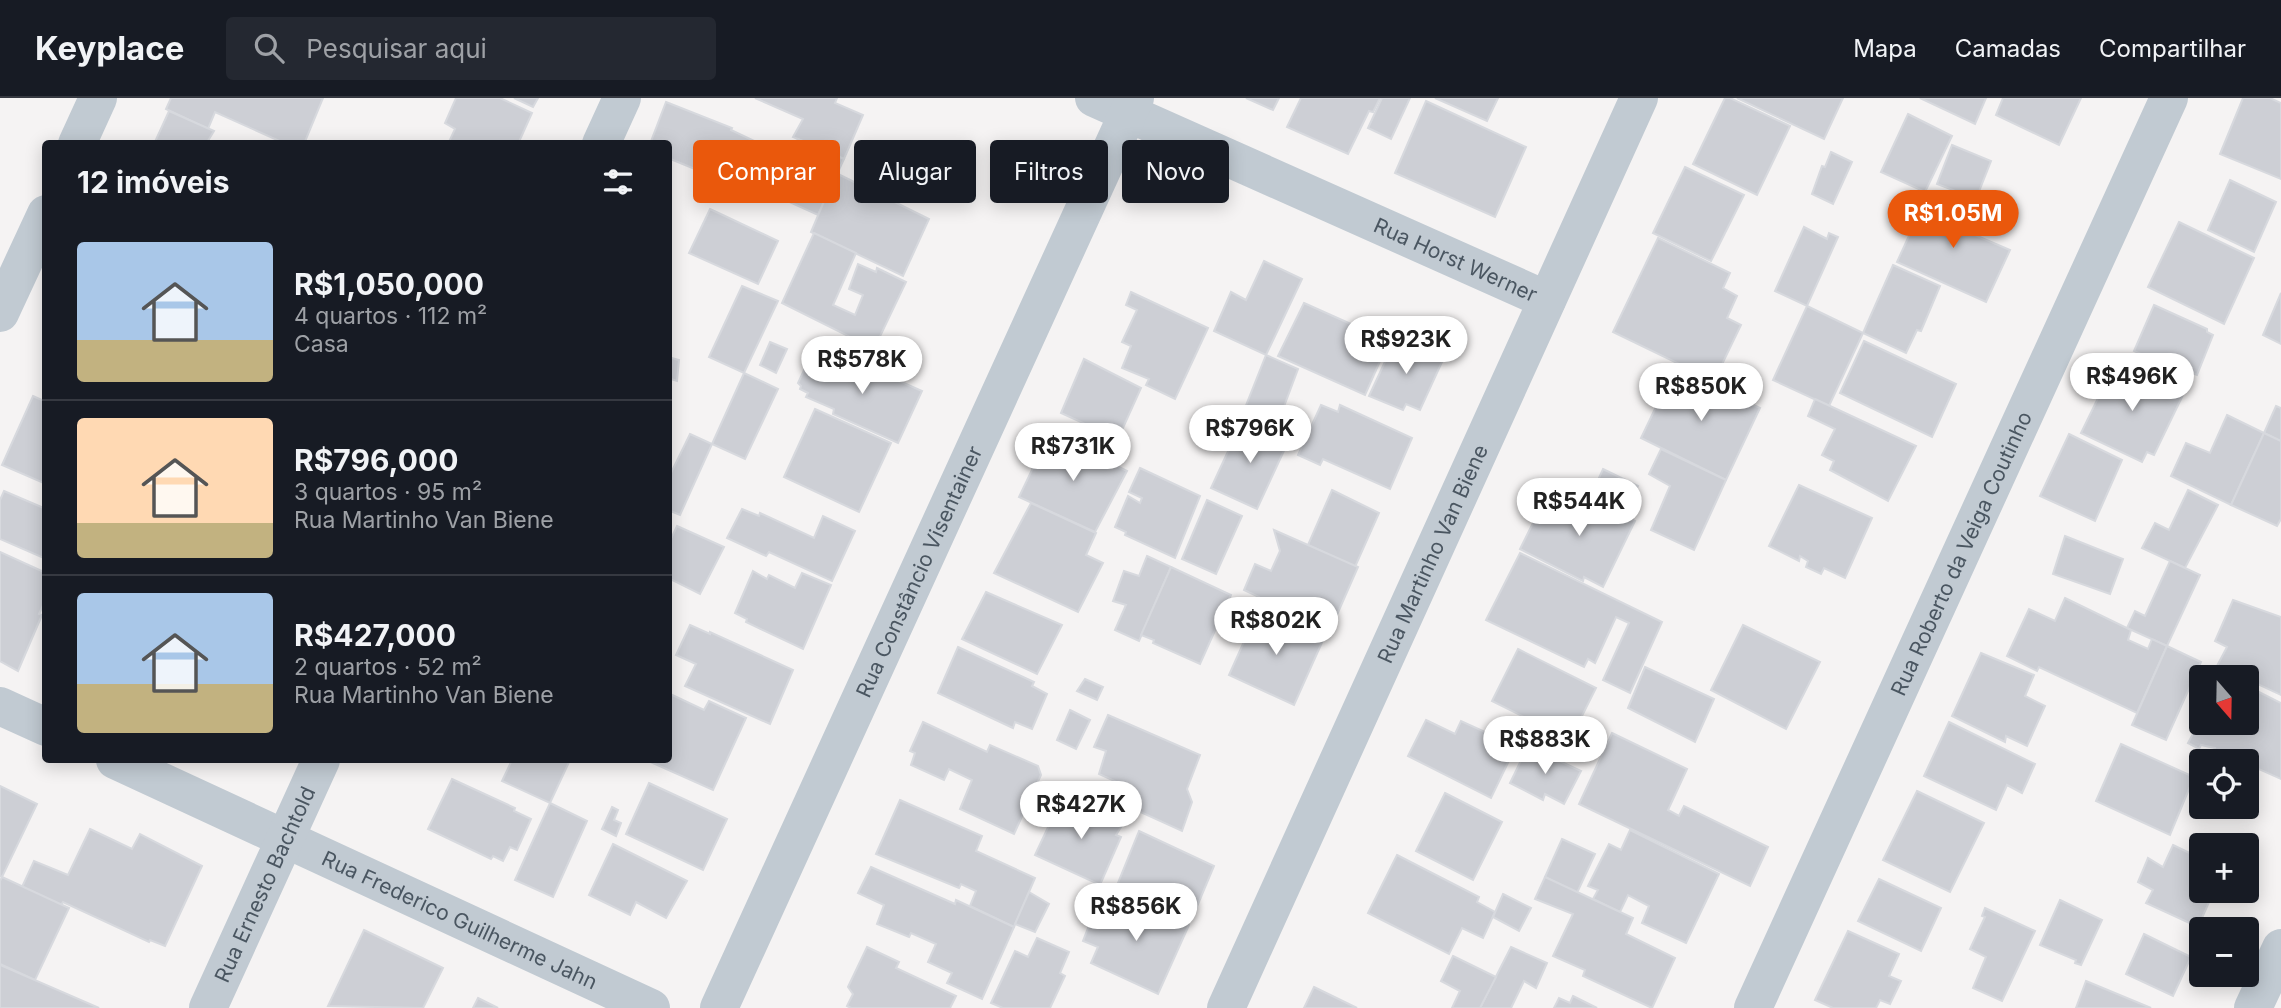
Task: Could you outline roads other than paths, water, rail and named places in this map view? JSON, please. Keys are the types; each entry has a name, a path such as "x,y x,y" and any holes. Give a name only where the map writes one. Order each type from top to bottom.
{"street":[{"path":"80,140 98,98"},
{"path":"603,140 622,98"},
{"name":"Rua Horst Werner","path":"1094,98 1132,106 1547,300"},
{"name":"Rua Martinho Van Biene","path":"1226,1008 1639,98"},
{"name":"Rua Roberto da Veiga Coutinho","path":"1753,1008 2169,98"},
{"name":"Rua Constâncio Visentainer","path":"719,1008 1132,106"},
{"path":"0,313 42,223"},
{"path":"0,706 42,725"},
{"name":"Rua Frederico Guilherme Jahn","path":"122,763 651,1008"},
{"name":"Rua Ernesto Bachtold","path":"208,1008 320,763"},
{"path":"2253,1008 2281,948"}]}
